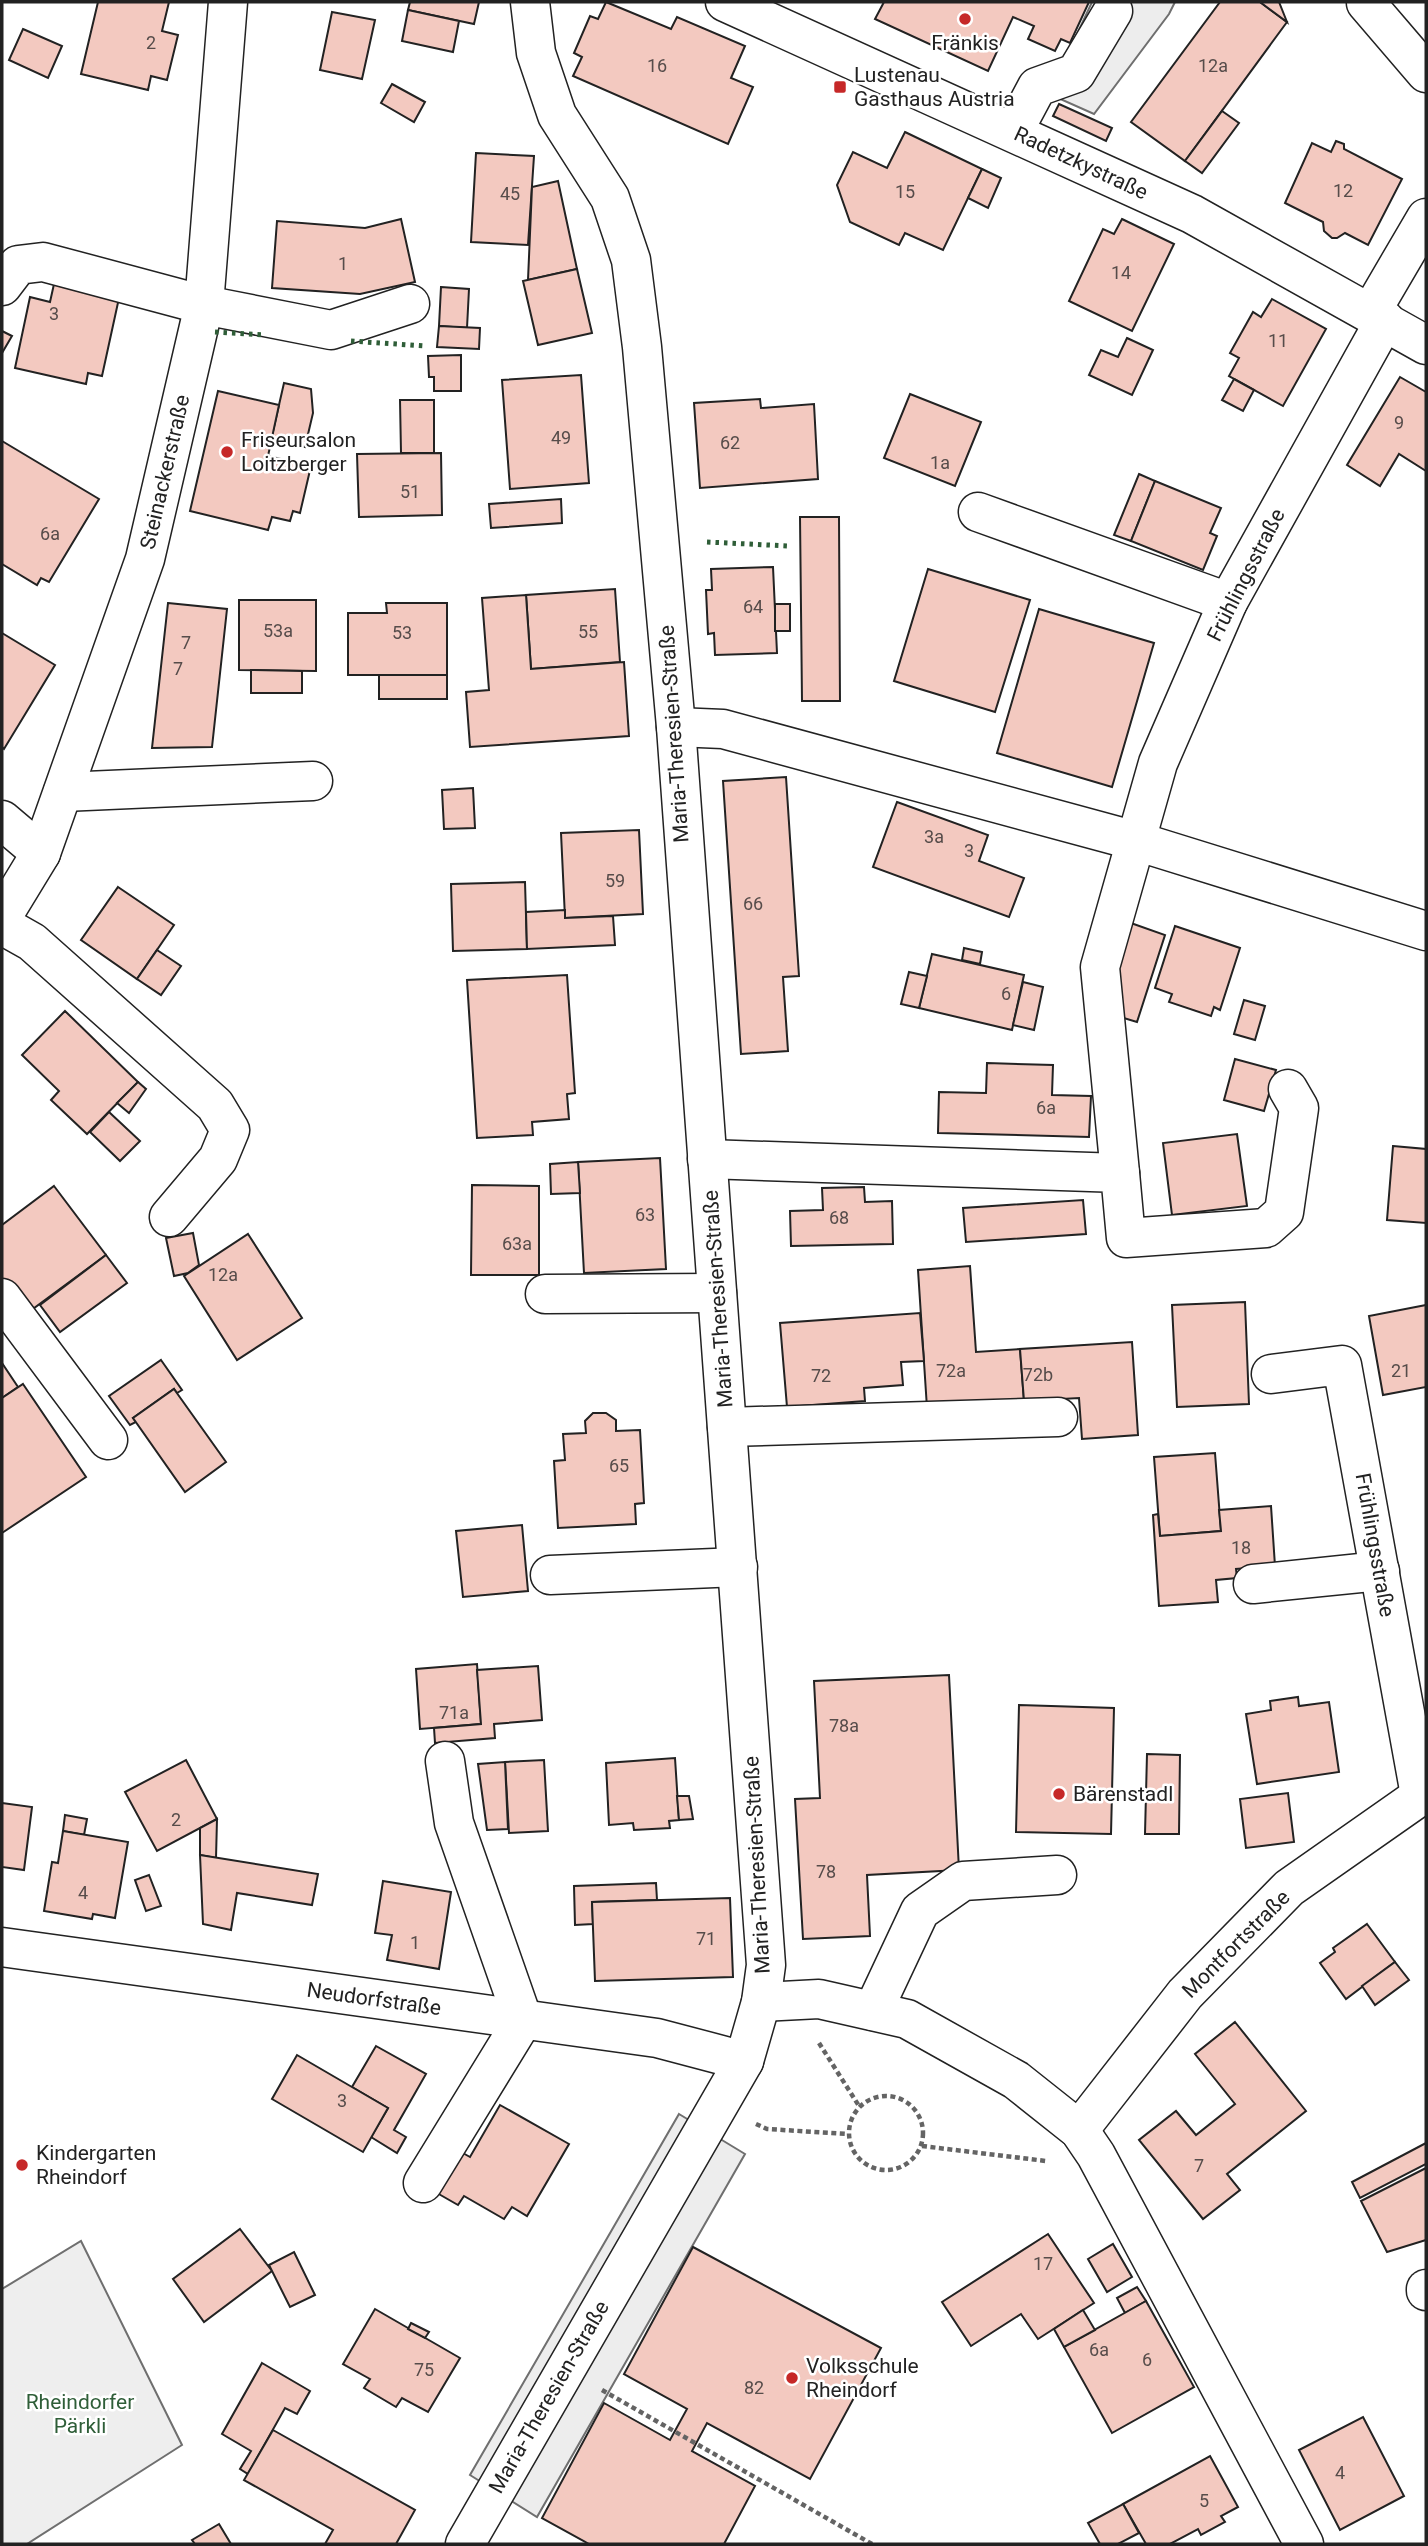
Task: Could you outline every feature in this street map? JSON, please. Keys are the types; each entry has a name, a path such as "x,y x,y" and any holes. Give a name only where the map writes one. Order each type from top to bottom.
{"street":[{"name":"Steinackerstraße","path":"2,917 41,853 145,559 204,305 228,2"},
{"name":"Maria-Theresien-Straße","path":"466,2544 744,2061 761,2002 766,1965 676,727 642,347 631,260 610,198 558,115 536,53 530,2"},
{"name":"Radetzkystraße","path":"725,2 1192,214 1426,345"},
{"path":"1366,3 1426,73"},
{"path":"1013,132 1037,87 1076,73 1113,11"},
{"name":"Frühlingsstraße","path":"1288,1089 1299,1108 1284,1212 1266,1228 1126,1238 1100,967 1158,763 1228,602 1378,316 1426,218"},
{"path":"2,286 18,265 43,262 204,305 331,330 410,304"},
{"path":"978,512 1228,602"},
{"path":"676,727 723,729 1136,841 1426,931"},
{"path":"63,792 313,781"},
{"path":"2,820 41,853"},
{"path":"2,925 32,942 215,1105 230,1130 218,1159 169,1217"},
{"path":"707,1159 1120,1173"},
{"path":"545,1294 717,1293"},
{"path":"2,1298 108,1440"},
{"name":"Frühlingsstraße","path":"1271,1374 1342,1366 1423,1794"},
{"path":"727,1427 1058,1417"},
{"path":"550,1575 738,1567"},
{"path":"1253,1584 1380,1571"},
{"path":"423,2183 523,2020 454,1823 445,1761"},
{"name":"Montfortstraße","path":"1087,2142 1185,1994 1289,1888 1423,1794"},
{"path":"873,2011 920,1912 963,1881 1057,1875"},
{"name":"Neudorfstraße","path":"2,1947 657,2038 744,2061"},
{"path":"761,2002 819,1999 907,2019 1016,2080 1087,2142 1304,2544"}],"path":[{"path":"816,2039 859,2106"},
{"path":"886,2095 901,2098 913,2107 921,2118 924,2132 922,2146 916,2157 905,2166 890,2171 875,2169 861,2161 852,2149 848,2134 851,2118 859,2106 872,2098 886,2095"},
{"path":"747,2119 766,2129 848,2134"},
{"path":"922,2146 1052,2161 1087,2142"},
{"path":"565,2369 872,2544"}],"green space":[{"name":"Rheindorfer Pärkli","path":"81,2241 182,2445 27,2544 2,2544 2,2289"}],"shaded area":[{"path":"1092,2 1175,2 1169,14 1094,114 1049,94"},
{"path":"679,2114 745,2154 537,2517 470,2475"}],"building":[{"path":"98,2 169,2 162,31 178,35 167,80 151,76 148,90 81,74"},
{"path":"410,2 479,2 474,24 408,10"},
{"path":"606,2 671,29 677,17 745,46 731,78 753,87 728,144 573,76 582,57 574,53 590,16 598,19"},
{"path":"884,2 1089,2 1070,43 1061,39 1055,51 1028,39 1034,26 1013,17 988,71 875,19"},
{"path":"1220,2 1260,2 1287,22 1185,161 1131,122"},
{"path":"1260,2 1279,2 1287,22"},
{"path":"408,10 459,21 453,52 402,41"},
{"path":"332,12 375,20 362,79 320,70"},
{"path":"23,29 62,46 48,78 9,60"},
{"path":"392,84 425,102 414,122 381,103"},
{"path":"1059,104 1112,128 1106,141 1053,116"},
{"path":"1222,111 1239,123 1202,173 1185,161"},
{"path":"905,132 982,169 943,250 905,233 899,245 850,222 837,185 853,152 887,168"},
{"path":"1336,141 1344,144 1344,149 1402,179 1368,245 1345,233 1332,238 1324,231 1323,222 1285,203 1312,143 1331,152"},
{"path":"476,153 534,156 528,245 471,242"},
{"path":"982,169 1001,178 988,208 968,198"},
{"path":"558,181 577,269 528,280 532,187"},
{"path":"401,219 415,282 360,294 272,288 277,221 365,228"},
{"path":"1122,219 1174,244 1132,331 1069,301 1103,229 1114,234"},
{"path":"577,269 592,333 538,345 523,281"},
{"path":"54,284 119,298 102,376 88,373 86,384 15,368 30,297 50,302"},
{"path":"441,287 469,289 467,328 439,326"},
{"path":"1272,299 1326,329 1283,406 1229,376 1239,358 1230,353 1253,312 1261,317"},
{"path":"439,326 480,328 479,349 437,347"},
{"path":"2,331 12,336 2,353"},
{"path":"1127,338 1153,350 1132,395 1089,375 1101,350 1118,357"},
{"path":"461,355 461,391 434,391 434,377 429,377 428,356"},
{"path":"581,375 589,483 510,489 502,380"},
{"path":"1400,377 1426,392 1426,471 1399,454 1380,486 1347,465"},
{"path":"1234,379 1254,390 1243,411 1222,400"},
{"path":"284,383 311,389 313,413 305,447 271,440"},
{"path":"218,391 279,405 268,456 311,466 300,513 293,511 290,521 272,517 268,530 190,511"},
{"path":"910,394 981,422 955,486 884,458"},
{"path":"760,399 761,408 814,404 818,479 700,488 694,403"},
{"path":"400,400 434,400 434,453 401,453"},
{"path":"2,441 99,499 49,582 41,578 37,585 2,564"},
{"path":"441,453 442,515 359,517 357,454"},
{"path":"1139,474 1155,481 1131,541 1114,535"},
{"path":"1155,481 1221,508 1210,533 1217,536 1203,570 1131,541"},
{"path":"561,499 562,523 491,528 489,504"},
{"path":"800,517 839,517 840,701 802,701"},
{"path":"773,567 777,653 715,655 714,633 708,634 706,590 712,590 711,569"},
{"path":"928,569 1030,600 995,712 894,681"},
{"path":"615,589 620,662 531,669 526,595"},
{"path":"526,595 531,669 624,662 629,736 470,747 466,692 489,690 482,598"},
{"path":"239,600 316,600 316,671 239,670"},
{"path":"168,603 227,609 212,747 152,748"},
{"path":"386,603 447,603 447,675 348,675 348,613 387,613"},
{"path":"775,604 790,604 790,631 775,631"},
{"path":"1039,609 1154,643 1112,787 997,753"},
{"path":"2,633 55,665 4,749 2,747"},
{"path":"251,670 302,671 302,693 251,693"},
{"path":"379,675 447,675 447,699 379,699"},
{"path":"786,777 799,976 783,977 788,1051 741,1054 723,781"},
{"path":"473,788 475,828 444,829 442,790"},
{"path":"897,802 988,835 979,861 1024,878 1009,917 873,867"},
{"path":"639,830 643,914 565,918 561,833"},
{"path":"525,882 527,949 453,951 451,884"},
{"path":"118,887 174,925 137,979 81,940"},
{"path":"565,910 565,918 613,916 615,945 527,949 526,912"},
{"path":"1128,922 1165,935 1137,1022 1117,1016 1113,968"},
{"path":"1175,926 1240,948 1220,1010 1214,1007 1211,1016 1169,1002 1172,994 1155,988"},
{"path":"964,948 982,952 980,964 962,960"},
{"path":"157,950 181,966 161,995 137,979"},
{"path":"932,954 1024,975 1012,1030 919,1008"},
{"path":"909,972 927,976 919,1008 901,1004"},
{"path":"567,975 575,1093 567,1094 569,1119 532,1122 533,1135 477,1138 467,980"},
{"path":"1023,982 1043,987 1034,1030 1013,1025"},
{"path":"1244,1000 1265,1006 1255,1040 1234,1034"},
{"path":"65,1011 138,1082 87,1134 51,1100 59,1091 22,1055"},
{"path":"1235,1059 1276,1070 1264,1111 1224,1100"},
{"path":"987,1063 1053,1065 1052,1095 1091,1096 1089,1137 938,1133 939,1092 986,1093"},
{"path":"138,1082 146,1089 129,1113 117,1103"},
{"path":"109,1112 140,1141 120,1161 90,1132"},
{"path":"1237,1134 1247,1206 1172,1215 1163,1143"},
{"path":"1393,1146 1426,1149 1426,1223 1387,1220"},
{"path":"660,1158 666,1269 584,1273 578,1162"},
{"path":"578,1162 580,1193 551,1194 550,1164"},
{"path":"472,1185 539,1186 539,1275 471,1275"},
{"path":"54,1186 106,1255 26,1314 2,1282 2,1225"},
{"path":"864,1187 865,1202 892,1201 893,1244 791,1246 790,1211 823,1210 822,1188"},
{"path":"1083,1200 1086,1234 966,1242 963,1208"},
{"path":"193,1233 199,1265 188,1273 174,1276 166,1238"},
{"path":"248,1234 302,1318 237,1360 184,1276"},
{"path":"106,1255 127,1283 60,1332 40,1305"},
{"path":"970,1266 976,1352 1020,1349 1024,1401 927,1408 918,1270"},
{"path":"1245,1302 1249,1404 1177,1407 1172,1305"},
{"path":"1426,1305 1426,1387 1383,1395 1369,1316"},
{"path":"920,1313 924,1361 901,1362 903,1385 864,1388 865,1401 787,1407 780,1323"},
{"path":"1132,1342 1138,1435 1082,1439 1079,1398 1024,1401 1020,1349"},
{"path":"161,1360 182,1390 177,1393 174,1389 133,1418 136,1422 130,1425 109,1396"},
{"path":"2,1363 18,1387 2,1398"},
{"path":"23,1384 86,1477 2,1533 2,1398"},
{"path":"174,1389 226,1462 185,1492 133,1418"},
{"path":"593,1413 606,1413 616,1420 616,1431 640,1430 644,1503 635,1504 636,1524 558,1528 554,1461 565,1460 563,1434 586,1433 585,1421"},
{"path":"1215,1453 1221,1531 1160,1536 1154,1457"},
{"path":"1271,1506 1275,1566 1236,1569 1237,1578 1216,1580 1218,1602 1159,1606 1153,1515 1158,1514 1160,1536 1221,1531 1219,1510"},
{"path":"522,1525 528,1591 463,1597 456,1531"},
{"path":"477,1664 481,1724 420,1729 416,1669"},
{"path":"538,1666 542,1720 494,1724 495,1738 435,1743 434,1728 481,1724 477,1670"},
{"path":"949,1675 959,1870 867,1875 870,1936 803,1939 795,1799 820,1798 814,1681"},
{"path":"1298,1697 1299,1706 1329,1702 1339,1772 1257,1784 1246,1714 1271,1710 1270,1701"},
{"path":"1019,1705 1114,1708 1111,1834 1016,1832"},
{"path":"1147,1754 1180,1755 1179,1834 1145,1834"},
{"path":"675,1758 679,1820 669,1821 670,1828 634,1830 633,1823 609,1825 606,1763"},
{"path":"186,1760 217,1819 157,1851 125,1792"},
{"path":"544,1760 548,1831 509,1833 505,1762"},
{"path":"505,1762 508,1829 487,1830 478,1764"},
{"path":"1288,1793 1294,1842 1246,1848 1240,1799"},
{"path":"677,1796 689,1796 693,1819 679,1820"},
{"path":"2,1803 32,1807 24,1870 2,1867"},
{"path":"65,1815 87,1819 84,1835 63,1831"},
{"path":"217,1819 216,1858 200,1855 200,1828"},
{"path":"63,1831 128,1842 115,1918 93,1914 92,1919 44,1911 52,1862 58,1863"},
{"path":"200,1855 318,1874 312,1905 237,1893 231,1930 203,1924"},
{"path":"149,1875 161,1906 146,1911 135,1880"},
{"path":"383,1881 451,1892 439,1969 387,1960 392,1935 375,1933"},
{"path":"656,1883 657,1900 592,1902 593,1924 575,1925 574,1886"},
{"path":"730,1898 733,1977 595,1981 592,1902"},
{"path":"1367,1924 1395,1962 1346,1999 1320,1963 1335,1952 1333,1948"},
{"path":"1395,1962 1409,1980 1375,2005 1362,1986"},
{"path":"1235,2022 1306,2111 1227,2174 1240,2190 1203,2219 1139,2140 1176,2111 1196,2135 1235,2104 1195,2054"},
{"path":"376,2046 426,2074 394,2130 406,2137 397,2153 371,2137 388,2108 352,2087"},
{"path":"297,2055 388,2108 363,2152 272,2099"},
{"path":"500,2105 569,2144 527,2216 512,2207 504,2219 464,2196 458,2205 437,2193 461,2152 470,2157"},
{"path":"1426,2143 1426,2164 1360,2198 1352,2182"},
{"path":"1426,2168 1426,2240 1387,2252 1361,2201"},
{"path":"240,2229 272,2271 204,2322 173,2279"},
{"path":"1048,2234 1094,2303 1038,2339 1021,2314 971,2346 942,2302"},
{"path":"1113,2244 1132,2277 1107,2292 1088,2259"},
{"name":"Volksschule Rheindorf","path":"693,2247 881,2348 810,2479 707,2423 692,2451 755,2486 724,2544 589,2544 542,2518 604,2403 670,2440 687,2409 624,2374"},
{"path":"294,2252 315,2295 290,2307 269,2265"},
{"path":"1137,2287 1146,2301 1125,2313 1117,2298"},
{"path":"1146,2301 1194,2387 1112,2433 1064,2347"},
{"path":"375,2309 460,2358 428,2412 402,2398 396,2407 364,2388 370,2379 343,2364"},
{"path":"1083,2310 1095,2330 1064,2347 1054,2329"},
{"path":"411,2323 429,2332 425,2338 408,2329"},
{"path":"262,2363 310,2391 297,2414 285,2408 248,2474 240,2469 251,2451 222,2434"},
{"path":"1363,2417 1404,2496 1340,2530 1299,2450"},
{"path":"273,2430 415,2510 396,2544 325,2544 333,2530 244,2480"},
{"path":"1210,2456 1238,2507 1221,2516 1225,2522 1201,2535 1198,2529 1170,2544 1146,2544 1123,2504"},
{"path":"1123,2504 1139,2533 1118,2544 1100,2544 1088,2523"},
{"path":"219,2524 231,2544 195,2544 192,2540"}],"hedge":[{"path":"215,332 265,335"},
{"path":"351,341 425,346"},
{"path":"707,542 789,546"}],"place":[{"name":"Fränkis","path":"965,19"},
{"name":"Lustenau Gasthaus Austria","path":"840,87"},
{"name":"Friseursalon Loitzberger","path":"227,452"},
{"name":"Bärenstadl","path":"1059,1794"},
{"name":"Kindergarten Rheindorf","path":"22,2165"},
{"name":"Volksschule Rheindorf","path":"792,2378"}]}
